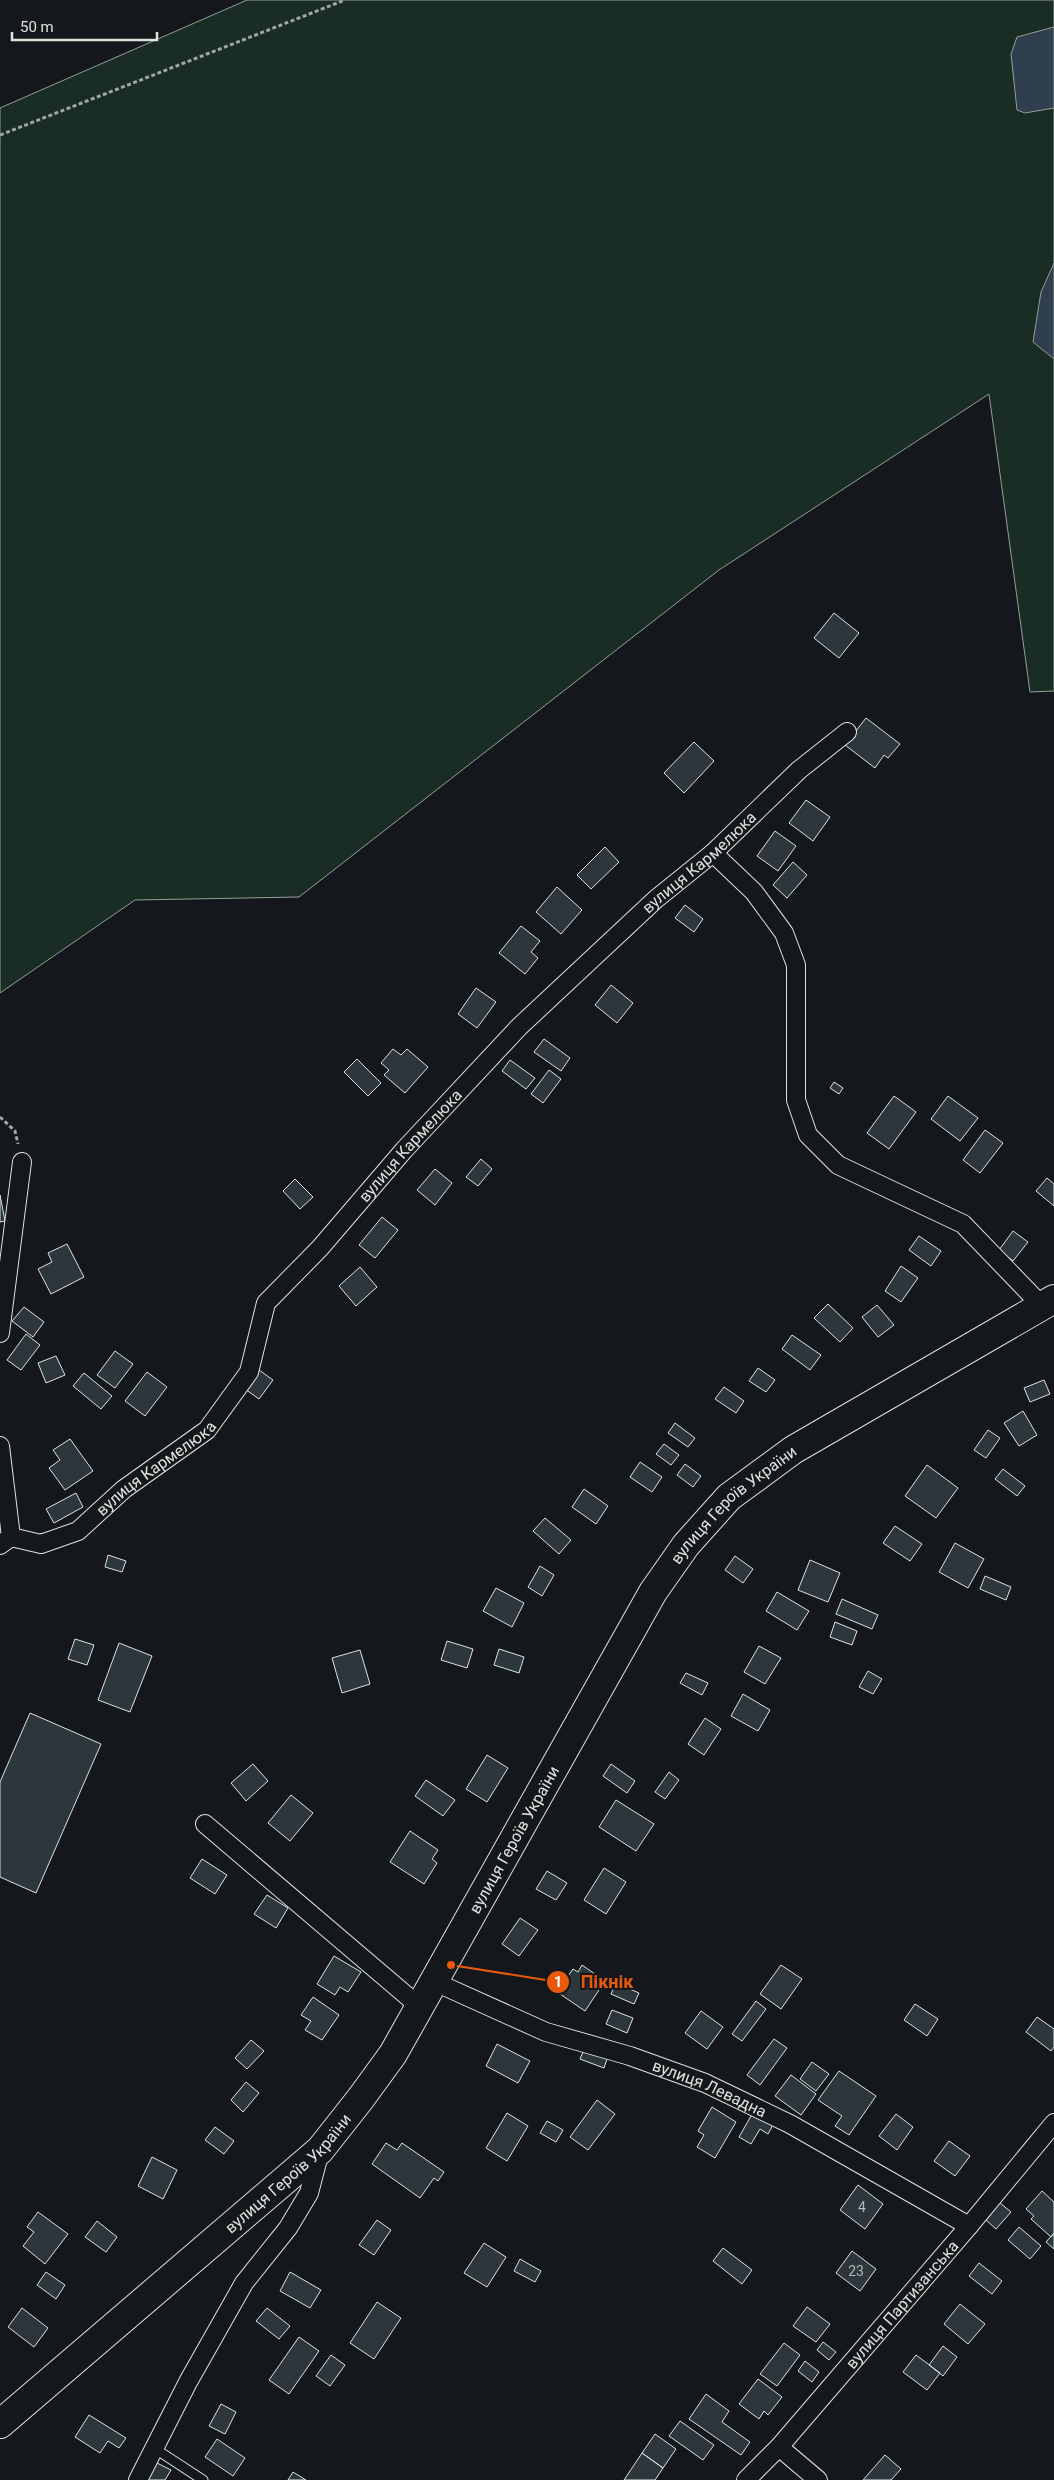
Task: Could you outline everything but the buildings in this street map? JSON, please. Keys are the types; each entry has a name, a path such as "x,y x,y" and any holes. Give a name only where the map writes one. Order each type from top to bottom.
{"main road":[{"name":"вулиця Героїв України","path":"0,2424 320,2150 362,2098 392,2054 435,1982 653,1592 686,1545 729,1498 794,1450 1048,1302"}],"street":[{"name":"вулиця Кармелюка","path":"6,1541 41,1544 78,1531 124,1489 207,1430 249,1372 266,1303 320,1248 404,1150 519,1027 656,899 713,853 799,770 847,732"},
{"path":"713,853 754,892 784,933 796,965 796,1100 808,1135 838,1165 963,1224 1048,1302"},
{"path":"0,1333 22,1162"},
{"path":"0,1446 6,1541"},
{"path":"204,1824 420,2007"},
{"name":"вулиця Левадна","path":"435,1982 546,2032 630,2056 705,2083 790,2124 969,2226"},
{"name":"вулиця Партизанська","path":"746,2480 779,2447 1054,2124"},
{"path":"138,2480 188,2382 244,2283 288,2228 310,2193 320,2150"},
{"path":"779,2447 818,2480"}],"lane":[{"path":"154,2448 203,2480"}],"path":[{"path":"0,135 345,0"},
{"path":"0,1117 15,1131 22,1162"}],"green space":[{"path":"247,0 1054,0 1054,691 1030,692 989,394 719,570 299,897 135,900 0,993 0,108"}],"water":[{"path":"1054,27 1054,108 1025,113 1017,110 1011,54 1017,37"},
{"path":"1054,263 1054,359 1033,342 1041,292"}],"place":[{"name":"Пікнік","path":"451,1965"}]}
